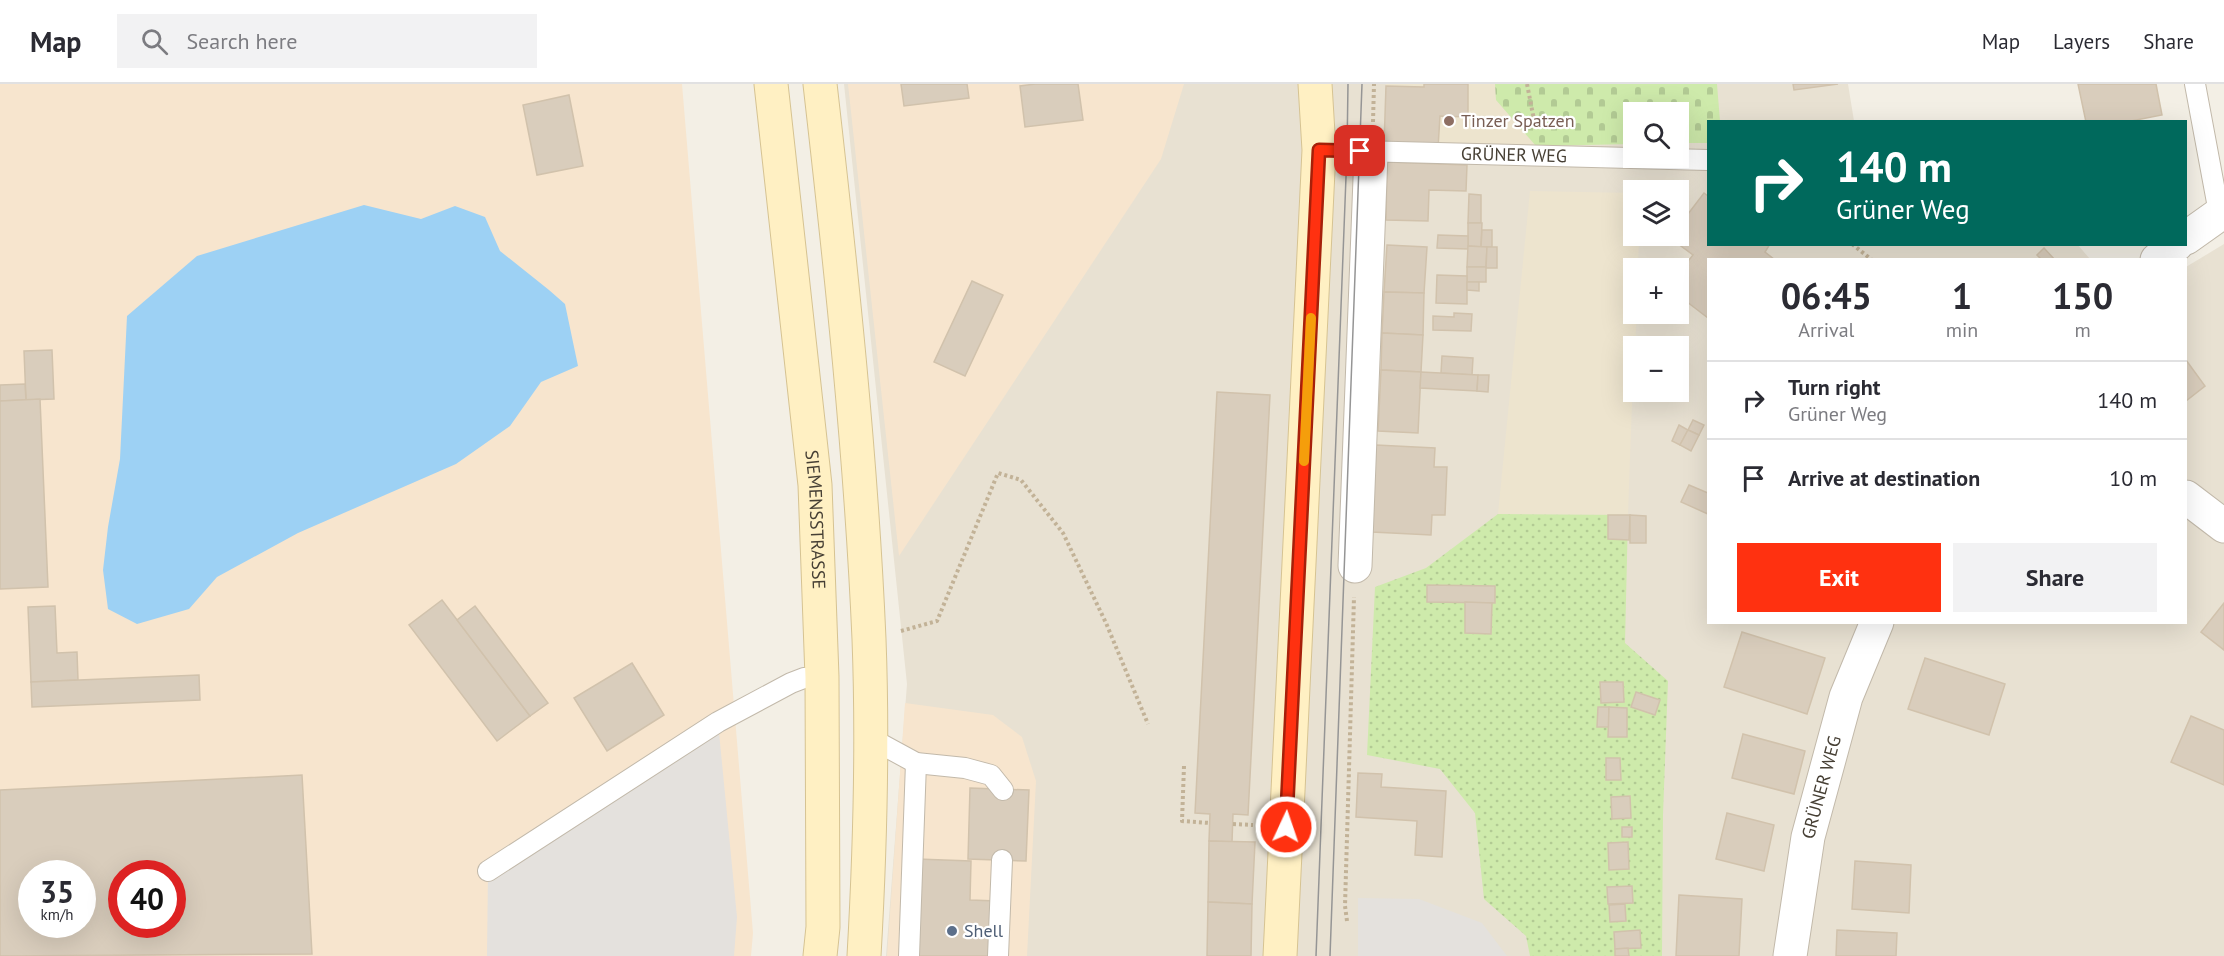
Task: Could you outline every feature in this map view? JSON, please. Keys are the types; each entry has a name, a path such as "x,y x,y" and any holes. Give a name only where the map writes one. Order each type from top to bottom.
{"main road":[{"name":"SIEMENSSTRASSE","path":"771,84 815,485 822,677 823,927 820,956"},
{"path":"820,84 842,280 869,640 869,869 864,956"},
{"path":"1281,956 1319,150 1315,84"}],"street":[{"path":"1355,566 1371,153"},
{"path":"2187,237 2222,212"},
{"path":"2160,258 2174,246"},
{"path":"2187,498 2224,526"},
{"name":"GRÜNER WEG","path":"1790,956 1808,837 1846,697 1875,624"}],"lane":[{"path":"2195,84 2222,212"},
{"name":"GRÜNER WEG","path":"1319,150 1707,160"},
{"path":"488,871 718,722 791,683 804,678 822,677"},
{"path":"870,738 915,763 965,768 991,775 1003,790"},
{"path":"909,956 915,763"},
{"path":"998,956 1002,860"}],"path":[{"path":"1527,84 1536,128 1529,156"},
{"path":"1854,246 1870,258"},
{"path":"869,640 937,621 998,473 1021,480 1063,533 1106,623 1148,724"},
{"path":"1347,921 1345,906 1355,566"},
{"path":"1184,766 1182,821 1210,823"}],"shaded area":[{"path":"0,84 682,84 753,933 751,956 0,956"},
{"path":"844,84 1848,84 1854,120 1707,120 1707,246 2079,246 2089,258 1707,258 1707,624 2187,624 2187,266 2224,244 2224,956 886,956 907,684"},
{"path":"848,84 1184,84 1161,159 899,556"},
{"name":"Tinzer Spatzen","path":"1386,84 1495,84 1496,100 1536,146 1384,145"},
{"path":"1530,191 1623,193 1623,246 1639,246 1638,258 1623,258 1623,324 1636,324 1636,336 1623,336 1623,402 1632,402 1628,515 1498,514"},
{"path":"905,703 993,715 1022,737 1036,781 1027,956 887,956"},
{"path":"718,722 737,917 734,956 487,956 488,871"},
{"path":"1358,898 1419,899 1482,923 1507,956 1358,956"}],"green space":[{"path":"1495,84 1717,84 1720,120 1707,120 1707,143 1689,143 1689,102 1623,102 1623,144 1536,146 1496,100"},
{"path":"1498,514 1628,515 1625,643 1668,681 1663,815 1662,956 1530,956 1526,936 1484,899 1475,813 1440,769 1367,755 1375,587 1426,568"}],"water":[{"path":"364,205 421,219 455,206 485,217 500,251 565,304 578,366 541,382 510,426 456,464 298,533 217,577 189,609 137,624 108,609 103,570 120,459 127,316 197,256"}],"building":[{"path":"901,84 967,84 969,98 904,106"},
{"path":"1078,84 1083,120 1025,127 1020,86"},
{"name":"Tinzer Spatzen","path":"1424,84 1468,84 1468,117 1440,116 1438,148 1384,145 1386,86 1424,87"},
{"path":"1793,84 1838,84 1794,90"},
{"path":"2078,84 2156,84 2162,115 2136,120 2086,120"},
{"path":"569,95 583,166 537,175 523,105"},
{"path":"1387,162 1467,165 1466,191 1429,190 1428,221 1386,220"},
{"path":"1704,193 1707,195 1707,246 1769,246 1765,252 1772,258 1707,258 1707,317 1689,303 1689,260 1693,255 1681,246 1689,246 1689,213"},
{"path":"1469,194 1481,195 1481,223 1468,223"},
{"path":"1468,223 1482,223 1481,247 1468,246"},
{"path":"1482,230 1492,230 1492,247 1481,247"},
{"path":"1438,235 1468,236 1468,249 1437,248"},
{"path":"1387,245 1427,247 1424,293 1384,292"},
{"path":"1468,246 1487,247 1486,267 1467,267"},
{"path":"1487,247 1497,247 1497,268 1486,268"},
{"path":"2044,248 2053,258 2040,258 2037,255"},
{"path":"1467,267 1486,267 1486,282 1467,282"},
{"path":"1437,275 1467,276 1467,304 1436,303"},
{"path":"972,281 1003,295 965,376 934,362"},
{"path":"1467,282 1479,282 1479,291 1467,290"},
{"path":"1384,292 1424,293 1423,335 1382,333"},
{"path":"1454,313 1472,314 1471,331 1433,330 1433,316 1454,317"},
{"path":"1382,333 1423,335 1421,372 1381,370"},
{"path":"52,350 54,399 26,400 24,351"},
{"path":"1442,356 1473,358 1472,375 1441,373"},
{"path":"2187,361 2205,386 2187,400"},
{"path":"1381,370 1421,372 1418,433 1378,431"},
{"path":"1421,372 1478,375 1477,391 1420,388"},
{"path":"1478,375 1489,375 1488,392 1477,391"},
{"path":"25,384 26,400 0,401 0,385"},
{"path":"1217,392 1270,395 1248,815 1233,814 1232,842 1209,841 1210,814 1195,813"},
{"path":"40,399 48,587 0,589 0,401"},
{"path":"1693,420 1704,425 1699,435 1688,430"},
{"path":"1679,425 1688,430 1680,445 1672,441"},
{"path":"1688,430 1699,435 1691,451 1680,445"},
{"path":"1376,445 1435,448 1434,467 1447,467 1445,515 1432,515 1431,535 1372,532"},
{"path":"1689,485 1707,493 1707,514 1681,502"},
{"path":"1608,515 1630,515 1629,540 1608,539"},
{"path":"1630,515 1646,516 1646,543 1630,543"},
{"path":"1427,585 1495,586 1495,603 1427,602"},
{"path":"442,600 530,716 497,741 409,625"},
{"path":"1465,602 1492,603 1491,634 1465,633"},
{"path":"2224,603 2224,650 2201,632"},
{"path":"55,606 57,653 77,652 78,680 31,682 28,607"},
{"path":"475,606 548,703 530,716 457,620"},
{"path":"1742,632 1825,658 1807,714 1724,687"},
{"path":"1925,658 2005,684 1989,735 1908,709"},
{"path":"632,663 664,715 607,751 574,698"},
{"path":"199,675 200,700 32,707 31,682"},
{"path":"1600,682 1623,682 1624,702 1601,703"},
{"path":"1636,692 1660,700 1655,715 1631,707"},
{"path":"1598,707 1609,707 1609,727 1597,727"},
{"path":"1609,707 1627,708 1627,737 1608,737"},
{"path":"2191,716 2224,730 2224,785 2171,762"},
{"path":"1743,734 1805,751 1794,794 1732,778"},
{"path":"1606,758 1620,758 1621,780 1606,780"},
{"path":"1358,773 1382,774 1381,787 1446,791 1442,857 1415,855 1417,821 1356,817"},
{"path":"302,775 312,954 0,956 0,790"},
{"path":"970,788 1029,790 1026,861 968,859"},
{"path":"1630,796 1631,818 1612,819 1611,797"},
{"path":"1727,813 1774,825 1764,871 1716,859"},
{"path":"1622,827 1632,827 1632,837 1622,837"},
{"path":"1209,841 1255,842 1252,904 1208,902"},
{"path":"1628,842 1629,869 1609,870 1608,843"},
{"path":"917,859 971,861 970,900 997,901 995,956 914,956"},
{"path":"1855,861 1911,865 1909,913 1852,909"},
{"path":"1632,886 1633,903 1608,904 1607,887"},
{"path":"1679,895 1742,899 1739,956 1676,956"},
{"path":"1208,902 1252,904 1251,956 1207,956"},
{"path":"1625,904 1626,921 1610,922 1609,905"},
{"path":"1640,930 1641,948 1615,949 1614,932"},
{"path":"1837,930 1897,933 1896,956 1836,956"},
{"path":"1628,948 1629,956 1615,956 1615,949"}],"tram line":[{"path":"1316,956 1348,84"},
{"path":"1330,956 1362,84"}],"slow traffic":[{"path":"1304,461 1311,318"}],"place":[{"name":"Tinzer Spatzen","path":"1449,121"},
{"name":"Shell","path":"952,931"}],"route":[{"path":"1286,827 1319,150 1360,151"}]}
